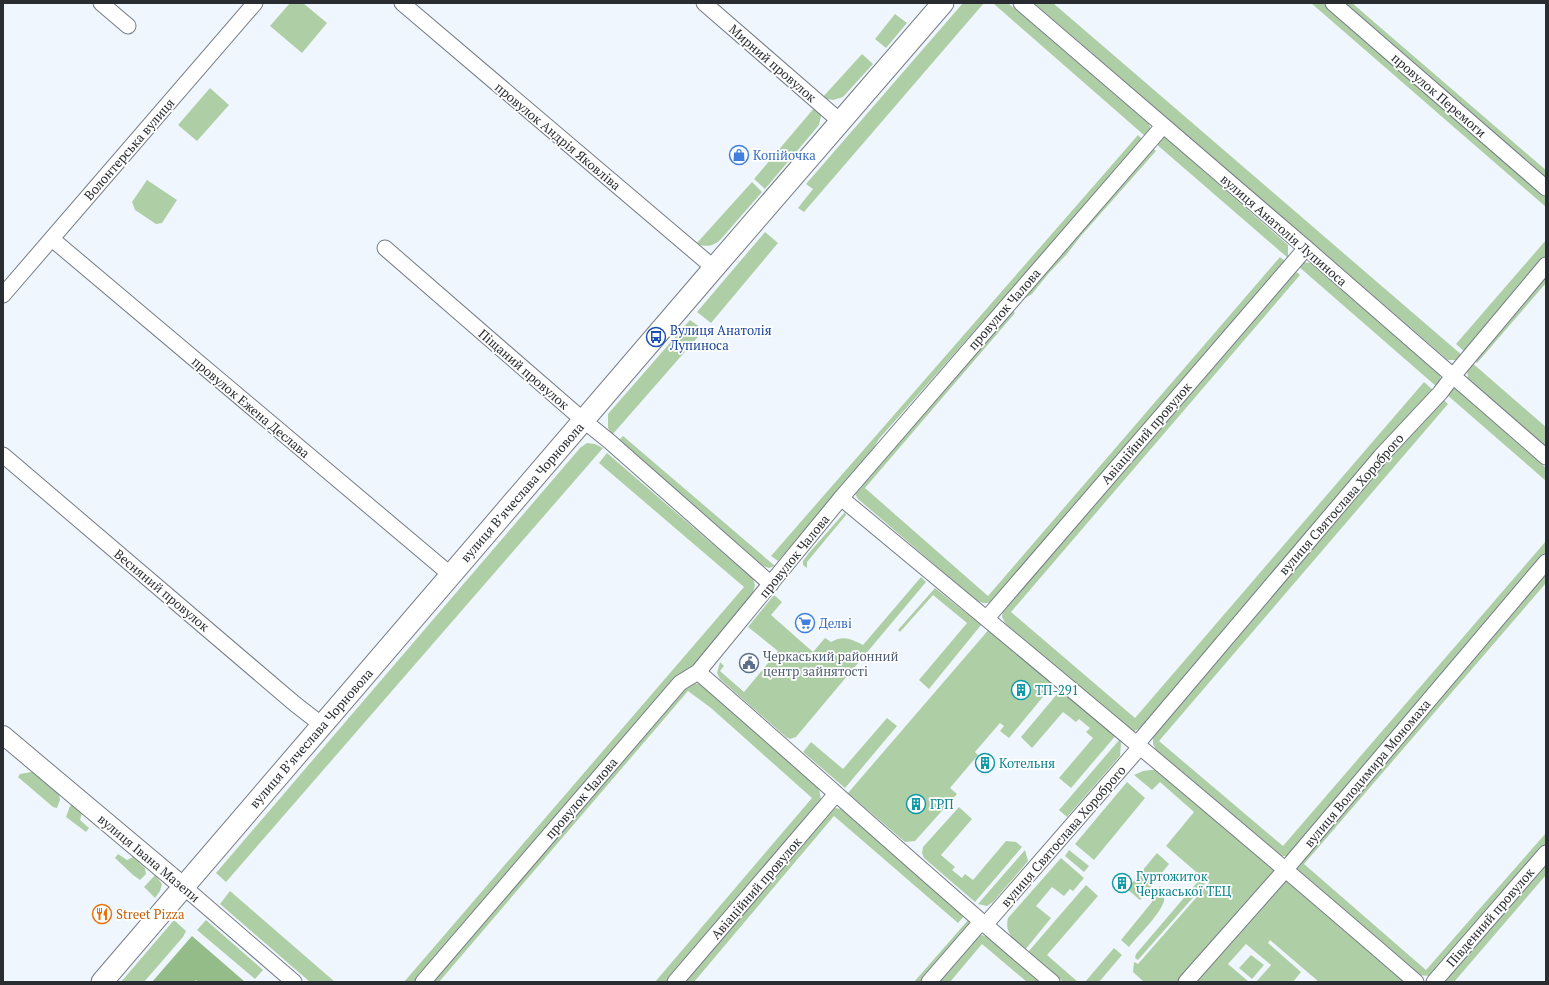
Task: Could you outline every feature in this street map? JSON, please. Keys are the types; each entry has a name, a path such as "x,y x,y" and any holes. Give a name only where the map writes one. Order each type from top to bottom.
{"main road":[{"name":"вулиця Вʼячеслава Чорновола","path":"102,982 583,420 943,3"}],"street":[{"path":"101,3 128,26"},
{"name":"Волонтерська вулиця","path":"3,295 256,3"},
{"name":"провулок Андрія Яковліва","path":"402,3 714,268"},
{"name":"Мирний провулок","path":"704,3 841,122"},
{"name":"вулиця Анатолія Лупиноса","path":"1021,3 1546,457"},
{"name":"провулок Перемоги","path":"1333,3 1546,188"},
{"name":"провулок Чалова","path":"423,982 680,683 698,672 841,498 1163,126"},
{"name":"провулок Ежена Деслава","path":"52,239 451,575"},
{"name":"Піщаний провулок","path":"385,248 609,441 771,584"},
{"name":"Авіаційний провулок","path":"987,618 1306,248"},
{"name":"вулиця Святослава Хороброго","path":"929,982 983,924 1139,745 1381,456 1440,393 1452,376 1546,265"},
{"name":"Весняний провулок","path":"3,455 289,699 322,725"},
{"path":"841,498 1139,745 1286,869 1416,982"},
{"name":"вулиця Володимира Мономаха","path":"1186,982 1286,869 1546,562"},
{"path":"698,672 983,924 1052,982"},
{"name":"вулиця Івана Мазепи","path":"3,735 184,887 294,982"},
{"name":"Авіаційний провулок","path":"675,982 836,794"},
{"name":"Південний провулок","path":"1434,982 1546,853"}],"green space":[{"path":"290,3 303,3 327,23 302,53 270,26"},
{"path":"963,3 984,3 804,212 798,208 813,189 806,184"},
{"path":"1008,3 1149,124 1151,130 1145,136 994,4"},
{"path":"1034,3 1053,3 1463,356 1456,360 1448,360"},
{"path":"1311,3 1324,3 1546,193 1546,207"},
{"path":"1342,3 1352,3 1546,170 1546,180"},
{"path":"895,14 907,23 886,48 875,39"},
{"path":"862,54 873,64 843,97 833,100 822,98"},
{"path":"210,88 229,105 197,141 178,125"},
{"path":"815,107 821,116 819,125 765,189 754,179"},
{"path":"1138,135 1143,140 879,439 866,460 778,561 771,556"},
{"path":"1164,136 1288,245 1288,258 1155,143 1159,138"},
{"path":"1151,146 1156,151 1032,294 1020,301 1013,311 1015,313 865,488 988,596 1280,257 1286,262 994,601 983,603 976,600 858,499 855,494 855,489"},
{"path":"147,180 177,200 162,223 156,224 135,210 132,202"},
{"path":"752,182 762,192 721,239 715,244 709,246 696,244"},
{"path":"765,232 778,243 711,323 697,312"},
{"path":"1546,240 1546,256 1466,353 1456,344"},
{"path":"1304,262 1310,263 1440,375 1441,381 1437,387 1298,266"},
{"path":"1293,269 1300,275 1011,612 1135,718 1424,382 1433,390 1164,705 1139,729 1134,731 1129,730 1005,623 1002,617 1003,608"},
{"path":"1546,272 1546,283 1477,363 1472,358"},
{"path":"690,320 704,330 612,435 608,428 608,414"},
{"path":"1470,361 1546,427 1546,447 1468,378 1467,369"},
{"path":"1455,388 1546,468 1546,481 1446,394 1450,389"},
{"path":"1441,397 1448,404 1159,741 1283,846 1546,541 1546,556 1287,856 1280,856 1157,752 1153,744 1153,735"},
{"path":"623,436 775,566 769,568 763,566 618,441"},
{"path":"587,443 595,444 603,448 226,882 216,873 580,448"},
{"path":"607,453 753,579 755,585 752,596 688,672 677,678 415,982 404,982 744,587 599,463"},
{"path":"845,512 846,515 807,562 807,568 803,565 803,561"},
{"path":"1546,570 1546,583 1304,864 1426,970 1546,833 1546,848 1431,976 1415,975 1298,872 1297,867"},
{"path":"921,577 926,582 796,737 790,739 786,737 720,679 717,673 720,662 724,666 720,671 744,692 778,651 748,627 774,595 782,602 771,615 813,652 825,638 831,642 844,638 863,645"},
{"path":"935,588 981,625 929,689 919,680 967,623 933,595 900,632 898,630"},
{"path":"991,627 1056,681 1009,738 1000,731 1004,726 1000,723 975,752 978,755 950,788 957,794 915,841 905,842 848,793"},
{"path":"695,683 702,685 819,788 821,800 669,982 655,982 812,798 711,708 688,691 439,982 432,982 687,686"},
{"path":"1063,687 1117,734 1071,788 1059,778 1093,738 1086,732 1090,728 1079,719 1076,722 1063,712 1032,748 1021,737"},
{"path":"887,718 897,726 845,788 803,752 811,742 843,769"},
{"path":"1120,739 1120,756 1067,817 1059,810"},
{"path":"1162,770 1272,864 1274,871 1180,982 1144,982 1133,972 1134,962 1138,964 1209,883 1166,846 1194,812 1160,782 1152,790 1134,775 1143,771"},
{"path":"31,772 35,773 59,794 60,800 57,808 53,807 18,777 20,774"},
{"path":"1127,782 1145,798 1094,860 1075,844"},
{"path":"72,805 82,813 80,820 89,828 86,832 66,817 70,806"},
{"path":"959,807 972,819 941,855 955,867 952,870 962,878 965,874 973,880 1006,841 1016,842 1022,847 975,902 924,858 922,853 923,847"},
{"path":"832,809 841,809 965,915 958,923 834,816 694,982 683,982"},
{"path":"1025,850 1028,861 993,902 987,906 978,904"},
{"path":"1069,850 1089,866 1084,872 1065,856"},
{"path":"1157,853 1169,864 1140,900 1127,889"},
{"path":"118,854 127,860 133,857 145,868 146,874 140,880 133,875 115,858"},
{"path":"1061,858 1084,878 1073,891 1070,889 1064,896 1052,887 1036,906 1051,918 1025,950 1009,933 1007,924 1008,918"},
{"path":"1546,862 1546,875 1454,982 1442,982"},
{"path":"155,875 162,884 160,891 155,898 144,887"},
{"path":"1285,878 1410,982 1319,982 1270,940 1268,943 1301,972 1293,982 1256,982 1271,965 1246,944 1228,964 1249,982 1192,982"},
{"path":"1200,879 1205,884 1138,960 1135,958 1136,954"},
{"path":"1086,885 1098,896 1047,955 1078,982 1063,982 1028,952"},
{"path":"1160,886 1163,891 1164,901 1159,912 1129,947 1121,940 1152,902 1152,896"},
{"path":"230,891 335,982 310,982 220,904"},
{"path":"969,919 967,929 921,982 914,982"},
{"path":"174,920 186,931 183,937 144,982 121,982"},
{"path":"206,920 263,970 255,979 197,930"},
{"path":"982,935 987,937 1042,982 1027,982 982,944 950,982 937,982 977,936"},
{"path":"192,936 245,982 198,982 196,980 194,982 152,982"},
{"path":"1114,948 1122,955 1099,982 1085,982"},
{"path":"1251,955 1264,965 1252,979 1239,968"}],"place":[{"name":"Копійочка","path":"739,155"},
{"name":"Вулиця Анатолія Лупиноса","path":"656,337"},
{"name":"Делві","path":"805,623"},
{"name":"Черкаський районний центр зайнятості","path":"749,663"},
{"name":"ТП-291","path":"1021,690"},
{"name":"Котельня","path":"985,763"},
{"name":"ГРП","path":"916,804"},
{"name":"Гуртожиток Черкаської ТЕЦ","path":"1122,883"},
{"name":"Street Pizza","path":"102,914"}]}
